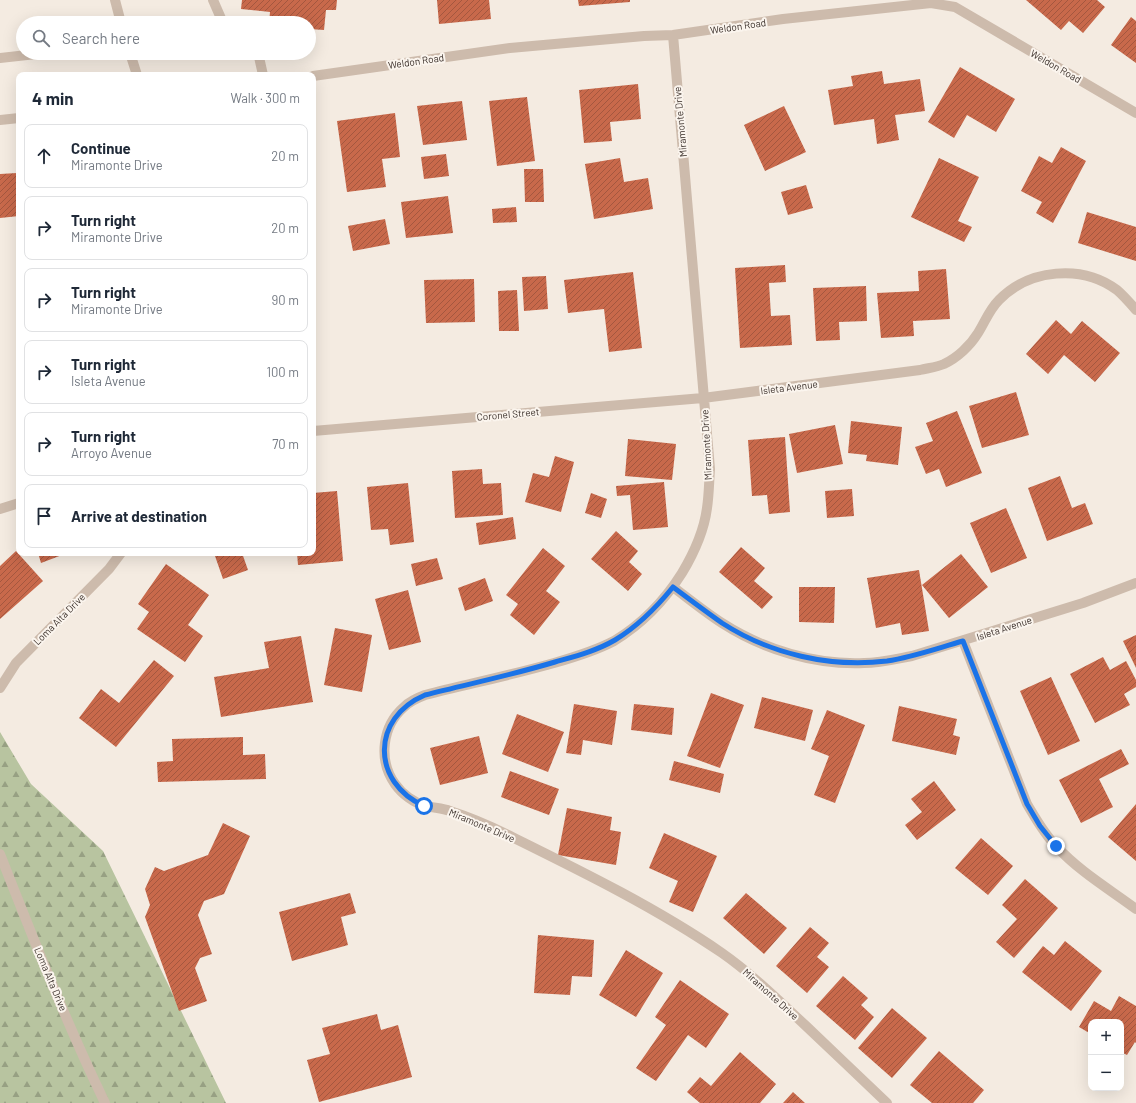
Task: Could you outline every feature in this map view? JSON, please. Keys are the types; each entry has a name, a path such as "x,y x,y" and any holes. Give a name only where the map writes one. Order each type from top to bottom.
{"street":[{"path":"115,0 119,16"},
{"path":"213,0 220,16"},
{"name":"Weldon Road","path":"316,76 510,48 644,36 673,35 931,2 955,7 1136,113"},
{"name":"Miramonte Drive","path":"673,35 710,469 707,509 700,534 690,559 673,587 656,607 636,625 614,640 592,652 414,699 404,706 389,726 384,750 386,762 389,773 395,784 413,801 424,806 448,810 498,830 591,876 669,920 722,953 760,982 887,1103"},
{"path":"0,58 16,56"},
{"path":"132,60 136,72"},
{"path":"260,60 262,72"},
{"path":"0,120 16,118"},
{"name":"Isleta Avenue","path":"703,398 920,370 943,364 953,359 971,344 990,310 1011,290 1036,277 1049,274 1077,274 1104,283 1122,295 1136,310"},
{"name":"Coronel Street","path":"316,431 703,398"},
{"path":"0,509 16,504"},
{"name":"Loma Alta Drive","path":"0,688 16,663 109,569 119,556"},
{"name":"Isleta Avenue","path":"673,587 723,623 755,641 789,654 826,661 864,663 888,661 912,656 1083,603 1136,583"},
{"path":"963,641 1027,804 1040,826 1056,846 1075,864 1136,909"},
{"name":"Loma Alta Drive","path":"0,854 34,939 91,1074 105,1103"}],"green space":[{"path":"0,732 31,784 103,851 226,1103 0,1103"}],"building":[{"path":"242,0 337,0 336,10 326,10 324,30 316,29 316,16 270,16 270,12 241,9"},
{"path":"437,0 489,0 491,19 439,24"},
{"path":"578,0 630,0 630,2 579,6"},
{"path":"1026,0 1097,0 1105,7 1083,33 1069,21 1061,30"},
{"path":"1131,17 1136,21 1136,63 1111,45"},
{"path":"960,67 1015,99 996,132 967,115 954,138 928,122"},
{"path":"882,71 884,84 920,79 925,111 895,115 899,140 877,144 874,119 834,125 828,90 853,86 851,76"},
{"path":"638,84 641,119 610,122 612,141 584,143 579,90"},
{"path":"527,97 535,161 497,166 489,101"},
{"path":"462,101 467,140 423,145 417,106"},
{"path":"784,106 806,152 765,171 744,125"},
{"path":"395,113 400,157 382,159 386,187 347,192 337,121"},
{"path":"1061,147 1086,161 1053,223 1036,213 1042,202 1021,191 1039,156 1052,163"},
{"path":"446,154 449,176 424,179 421,157"},
{"path":"620,158 624,182 648,178 653,209 594,219 585,164"},
{"path":"939,158 979,177 958,221 972,227 964,242 911,217"},
{"path":"524,169 543,169 544,202 525,202"},
{"path":"16,173 16,216 0,218 0,174"},
{"path":"806,185 813,208 788,215 781,192"},
{"path":"448,196 453,233 406,238 401,202"},
{"path":"516,207 517,222 493,223 492,209"},
{"path":"1087,212 1136,227 1136,261 1078,243"},
{"path":"385,219 390,244 353,251 348,226"},
{"path":"785,265 786,282 769,283 771,316 790,315 792,345 740,348 735,268"},
{"path":"946,269 950,319 913,321 914,336 881,338 877,293 919,291 918,271"},
{"path":"633,272 642,348 609,352 604,309 568,313 564,280"},
{"path":"546,276 548,309 524,311 522,277"},
{"path":"474,279 475,322 426,323 424,280"},
{"path":"866,286 867,321 839,322 840,340 816,341 813,288"},
{"path":"517,290 519,331 499,331 498,291"},
{"path":"1056,320 1071,334 1082,321 1120,353 1095,382 1064,355 1048,374 1026,354"},
{"path":"1016,392 1029,435 982,448 969,406"},
{"path":"957,411 982,473 946,487 939,469 926,474 915,447 933,441 926,423"},
{"path":"851,421 902,427 898,465 866,461 867,455 848,453"},
{"path":"835,425 843,464 797,473 789,434"},
{"path":"785,437 790,512 769,514 767,495 752,496 748,440"},
{"path":"628,439 676,444 672,480 625,476"},
{"path":"555,456 574,462 561,512 525,502 533,473 549,477"},
{"path":"482,469 483,484 501,483 503,515 455,518 452,471"},
{"path":"1060,476 1072,508 1085,503 1093,524 1047,541 1028,488"},
{"path":"664,482 668,527 633,530 630,495 617,496 616,486"},
{"path":"408,483 414,542 390,545 388,529 371,530 367,487"},
{"path":"852,489 854,516 827,518 825,491"},
{"path":"337,491 343,561 298,565 297,556 316,556 316,493"},
{"path":"591,493 607,499 601,518 585,513"},
{"path":"1006,508 1027,558 991,573 970,523"},
{"path":"513,517 516,539 479,545 476,523"},
{"path":"616,531 638,551 629,562 642,574 628,591 591,559"},
{"path":"741,547 765,568 754,581 773,597 762,609 719,572"},
{"path":"543,548 565,566 546,591 560,602 534,635 510,615 518,604 506,595"},
{"path":"16,551 16,556 20,556 43,581 0,619 0,566"},
{"path":"961,554 988,587 949,618 922,585"},
{"path":"39,556 59,556 41,563"},
{"path":"215,556 243,556 248,570 223,579"},
{"path":"437,558 443,579 416,586 411,564"},
{"path":"166,564 209,595 188,625 203,636 185,662 137,629 149,612 138,604"},
{"path":"919,570 929,631 902,635 900,623 876,628 867,578"},
{"path":"485,578 493,601 465,611 458,588"},
{"path":"799,587 835,587 834,623 799,622"},
{"path":"408,590 421,642 389,650 375,599"},
{"path":"335,628 372,635 362,692 324,685"},
{"path":"1136,635 1136,668 1123,641"},
{"path":"301,636 313,702 221,717 214,677 269,668 264,642"},
{"path":"1103,657 1110,670 1126,661 1136,680 1136,687 1124,694 1130,705 1095,723 1070,674"},
{"path":"154,660 174,676 116,747 79,718 101,689 119,703"},
{"path":"1051,677 1080,741 1048,755 1020,691"},
{"path":"711,693 744,705 720,768 687,756"},
{"path":"762,697 813,710 805,741 754,728"},
{"path":"574,704 617,711 612,745 583,740 581,755 566,753"},
{"path":"634,704 674,708 672,735 631,730"},
{"path":"899,706 957,719 953,735 960,737 956,755 892,741"},
{"path":"827,710 865,725 835,803 814,795 829,756 811,749"},
{"path":"517,714 564,732 548,772 502,754"},
{"path":"479,736 488,773 440,785 430,748"},
{"path":"243,737 243,755 265,754 266,779 158,782 157,762 173,761 172,739"},
{"path":"1121,749 1129,764 1099,779 1113,807 1081,823 1059,780"},
{"path":"674,761 724,774 720,793 669,780"},
{"path":"510,771 559,789 549,815 501,797"},
{"path":"934,781 956,810 917,840 905,825 922,812 911,799"},
{"path":"1136,804 1136,861 1108,837"},
{"path":"567,808 612,817 610,830 621,832 616,865 558,855"},
{"path":"223,823 250,836 224,894 204,901 198,915 212,954 200,958 195,968 207,1001 179,1011 145,917 150,905 145,889 155,867 164,871 208,855"},
{"path":"664,833 717,856 693,912 669,902 678,881 649,868"},
{"path":"981,838 1013,866 988,895 955,868"},
{"path":"1025,879 1058,908 1014,958 996,942 1017,919 1002,905"},
{"path":"350,893 356,913 341,917 348,945 292,961 279,912"},
{"path":"746,893 787,928 764,954 723,918"},
{"path":"810,927 829,943 817,957 829,967 807,993 776,966"},
{"path":"538,935 594,940 592,977 572,976 570,995 534,993"},
{"path":"1065,941 1102,971 1071,1011 1022,972 1043,946 1054,955"},
{"path":"626,950 663,973 636,1017 599,995"},
{"path":"843,976 868,998 861,1005 874,1017 855,1040 816,1006"},
{"path":"680,980 729,1014 706,1048 688,1035 656,1081 636,1068 666,1025 655,1017"},
{"path":"1119,996 1136,1006 1136,1043 1135,1042 1127,1055 1124,1054 1124,1019 1088,1019 1088,1032 1079,1027 1094,1001 1111,1011"},
{"path":"892,1008 927,1038 892,1078 858,1048"},
{"path":"377,1014 381,1030 398,1025 412,1077 319,1102 307,1060 330,1054 322,1028"},
{"path":"939,1051 984,1090 973,1103 932,1103 910,1085"},
{"path":"740,1052 776,1084 760,1103 700,1103 687,1092 700,1077 711,1086"},
{"path":"793,1092 805,1103 783,1103"}],"route":[{"path":"424,806 413,801 395,784 389,773 386,762 384,750 389,726 404,706 414,699 425,695 536,668 592,652 614,640 636,625 656,607 673,587 723,623 755,641 789,654 826,661 864,663 888,661 912,656 963,641 1027,804 1040,826 1056,846"}]}
